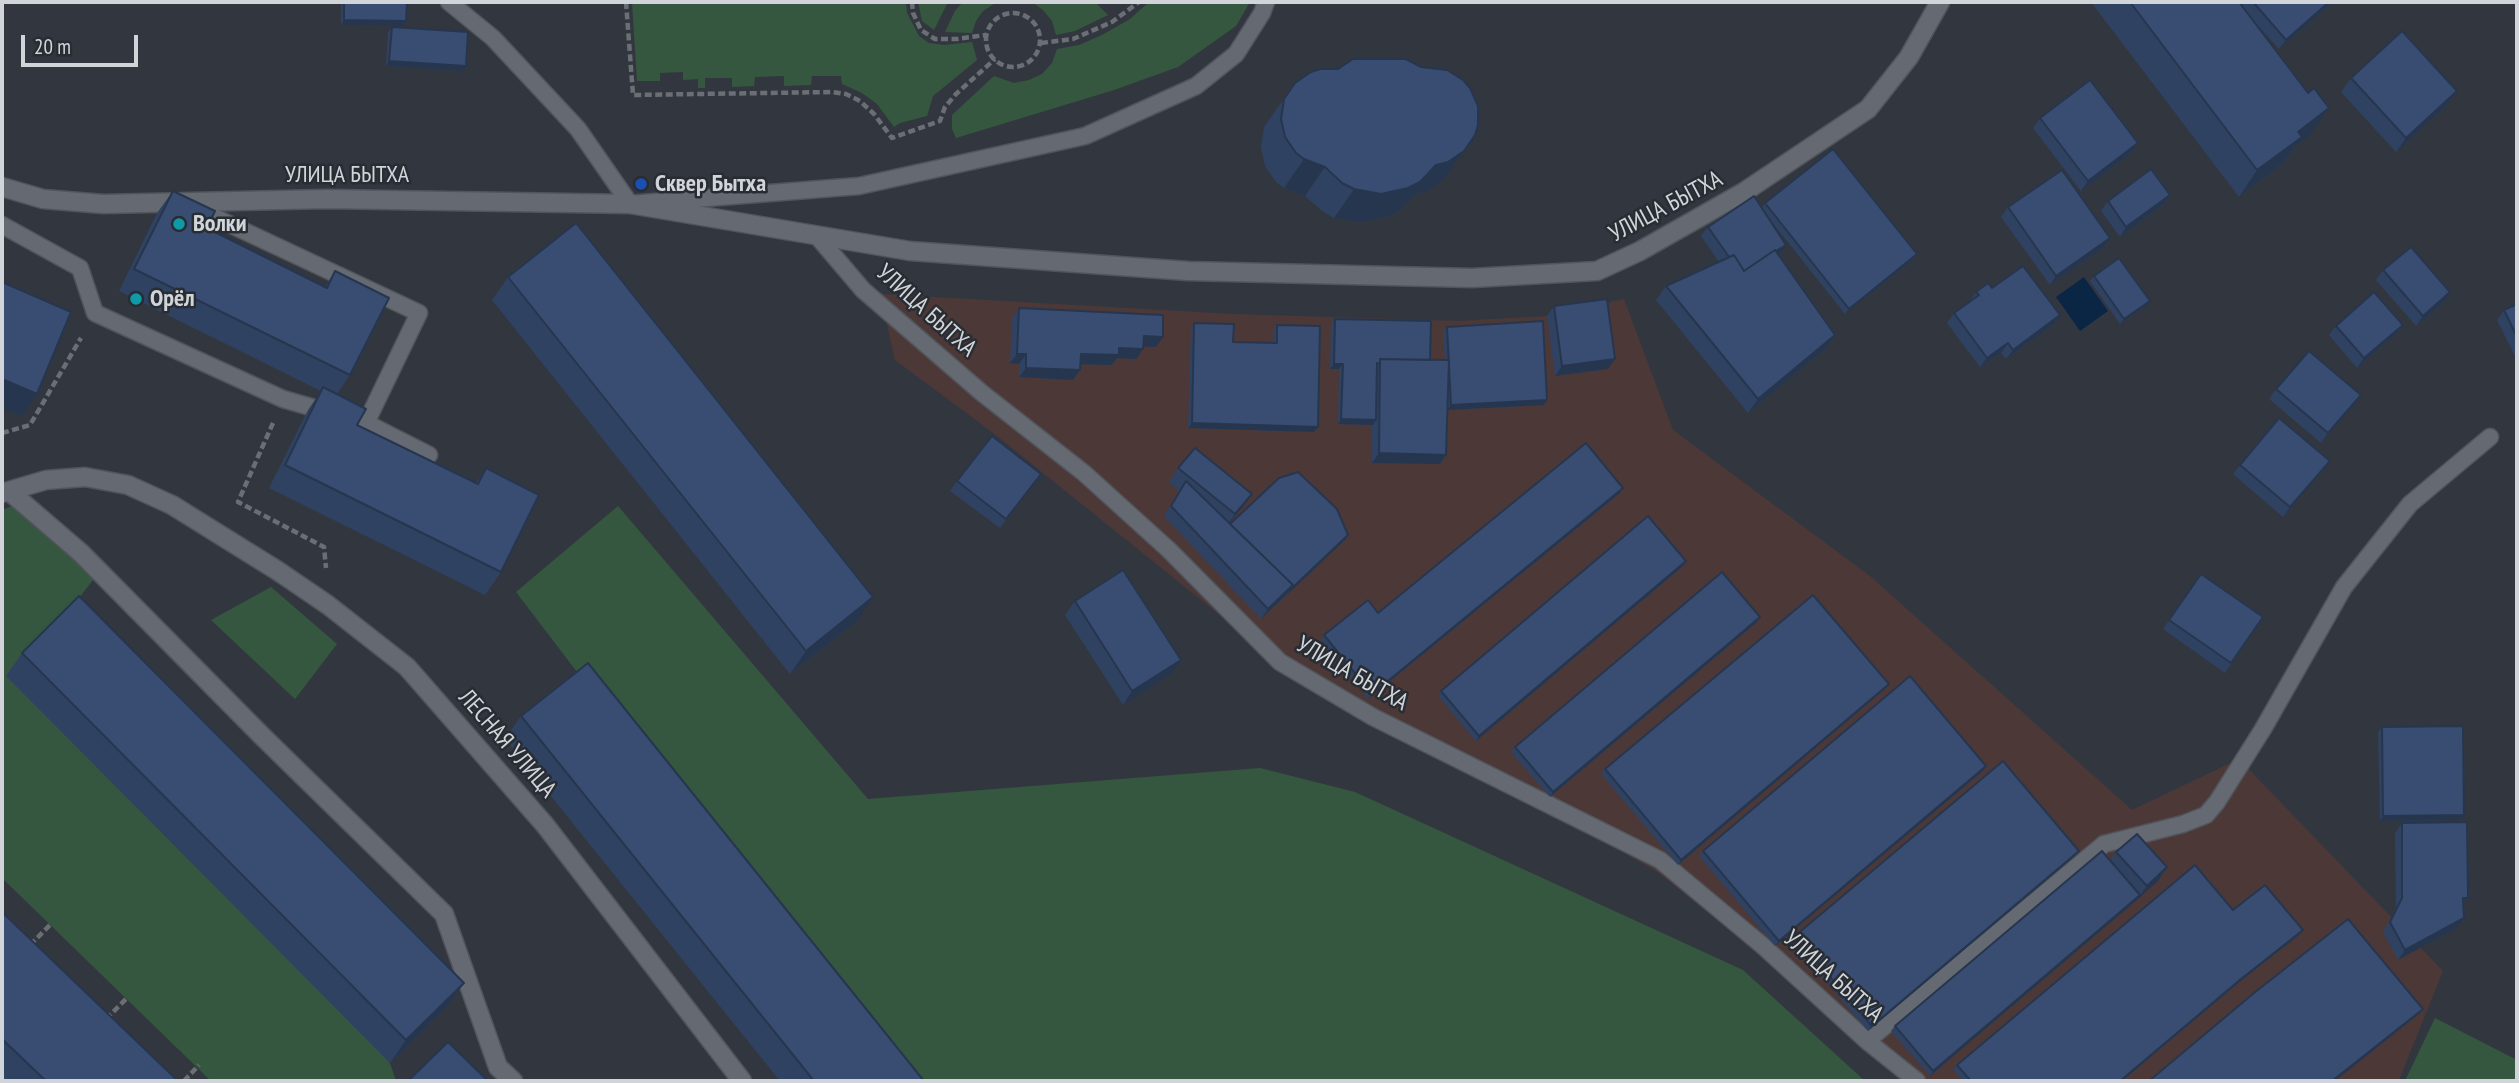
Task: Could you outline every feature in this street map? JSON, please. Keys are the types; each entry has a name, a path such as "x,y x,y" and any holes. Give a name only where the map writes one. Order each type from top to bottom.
{"street":[{"name":"УЛИЦА БЫТХА","path":"2,187 43,198 103,204 327,199 630,204 910,251 1188,271 1472,278 1597,271 1640,251 1744,192 1868,109 1909,57 1941,2"},
{"name":"ЛЕСНАЯ УЛИЦА","path":"5,492 46,481 85,477 128,485 172,505 278,571 407,667 545,825 742,1081"},
{"path":"5,492 81,553 261,735 444,914 498,1067 513,1081"}],"lane":[{"path":"449,2 493,38 578,129 630,204 859,187 1085,136 1196,86 1236,54 1266,2"},
{"path":"182,201 419,313 366,423"},
{"path":"2,225 80,268 95,313 283,400 366,423 429,455"},
{"name":"УЛИЦА БЫТХА","path":"817,236 863,290 982,393 1084,473 1169,550 1280,662 1373,717 1660,860 1763,946 1867,1041 1917,1081"},
{"path":"1867,1041 2104,844 2183,824 2206,815 2263,729 2344,587 2410,504 2490,437"}],"path":[{"path":"626,2 632,95 846,94 874,114 892,138 940,121 945,107 956,94 995,59"},
{"path":"912,2 913,13 921,30 935,39 986,35"},
{"path":"1041,43 1073,39 1112,22 1139,2"},
{"path":"1022,13 1037,25 1041,43 1033,58 1018,66 1002,64 995,59 986,45 986,35 996,19 1003,14 1022,13"},
{"path":"2,433 30,425 95,313"},
{"path":"283,400 238,502 324,547"},
{"path":"24,952 51,924"},
{"path":"100,1026 127,998"},
{"path":"184,1081 199,1065"}],"shaded area":[{"path":"880,294 1233,314 1459,321 1547,316 1624,299 1673,430 1870,576 2132,810 2239,759 2443,971 2399,1080 1916,1081 1659,873 1236,628 992,432 895,360"}],"green space":[{"path":"632,2 906,2 907,13 919,36 929,43 944,45 972,42 977,60 933,96 927,116 894,127 877,104 862,93 842,84 841,76 812,76 811,85 784,86 784,76 755,77 754,86 732,87 732,78 705,78 705,88 698,88 698,79 683,80 683,72 660,73 660,81 637,81"},
{"path":"918,2 948,2 934,30 922,21"},
{"path":"963,2 997,2 983,11 972,33 945,32 955,11"},
{"path":"1032,2 1095,2 1108,15 1075,31 1056,35 1052,21"},
{"path":"1149,2 1250,2 1236,26 1178,67 1114,90 956,138 952,129 952,115 994,76 1014,83 1042,74 1052,63 1057,49 1079,45 1102,35 1130,19"},
{"path":"22,502 99,572 63,619 390,1063 396,1081 211,1081 2,878 2,510"},
{"path":"618,506 868,799 1260,768 1355,792 1743,970 1865,1081 889,1081 516,592"},
{"path":"271,587 337,644 295,699 211,620"},
{"path":"2435,1018 2517,1060 2517,1081 2405,1081"}],"water":[{"path":"2084,277 2108,311 2080,331 2056,297"}],"building":[{"path":"344,2 407,2 406,21 344,20"},
{"path":"2130,2 2239,2 2308,93 2314,88 2329,108 2298,132 2302,137 2257,170"},
{"path":"2253,2 2329,2 2286,40"},
{"path":"392,27 468,32 466,66 389,61"},
{"path":"2402,31 2457,91 2406,138 2351,78"},
{"path":"1353,59 1406,59 1421,67 1447,70 1463,80 1478,106 1475,135 1464,151 1448,162 1436,165 1420,182 1408,188 1381,194 1354,189 1342,183 1325,167 1296,153 1285,137 1281,119 1284,99 1295,83 1311,72 1338,69"},
{"path":"2090,80 2138,143 2088,181 2040,118"},
{"path":"1833,149 1917,254 1849,309 1765,203"},
{"path":"2151,169 2170,195 2126,227 2108,201"},
{"path":"2062,170 2110,238 2056,276 2008,207"},
{"path":"173,191 215,211 207,228 327,288 335,271 389,298 350,375 134,269"},
{"path":"1754,196 1786,245 1744,271 1734,255 1729,257 1708,227"},
{"path":"576,223 873,597 806,651 508,277"},
{"path":"2411,247 2450,292 2423,316 2383,270"},
{"path":"1775,250 1835,335 1758,399 1666,286 1734,255 1744,271"},
{"path":"2119,258 2150,301 2124,319 2094,276"},
{"path":"2023,266 2060,315 2013,350 2008,343 1987,358 1954,313 1979,295 1976,292 1988,283 1992,288"},
{"path":"2,282 71,312 37,394 2,379"},
{"path":"2374,292 2403,325 2364,358 2336,326"},
{"path":"1607,299 1615,359 1562,366 1554,306"},
{"path":"2517,304 2517,337 2504,310"},
{"path":"1019,308 1163,315 1163,337 1144,336 1143,349 1119,348 1119,355 1081,354 1080,370 1026,368 1026,354 1017,354"},
{"path":"1335,319 1431,321 1430,360 1380,359 1380,364 1377,363 1376,420 1341,419 1343,364 1334,364"},
{"path":"1543,321 1547,400 1451,405 1447,327"},
{"path":"1194,323 1234,324 1233,342 1277,343 1277,325 1320,326 1318,427 1192,423"},
{"path":"2309,351 2361,395 2328,433 2276,389"},
{"path":"1380,359 1449,360 1446,455 1379,453"},
{"path":"323,387 366,409 357,425 478,484 486,468 539,495 501,572 285,465"},
{"path":"2279,418 2330,461 2290,507 2240,465"},
{"path":"992,436 1041,474 1006,519 957,481"},
{"path":"1586,443 1623,488 1372,694 1324,635 1368,600 1378,613"},
{"path":"1195,448 1252,494 1235,514 1178,468"},
{"path":"1298,472 1337,509 1348,535 1290,590 1293,585 1230,524 1279,478"},
{"path":"1186,481 1293,585 1268,609 1171,506"},
{"path":"1648,516 1686,561 1479,736 1441,691"},
{"path":"1123,570 1181,660 1132,691 1075,601"},
{"path":"1722,572 1760,617 1553,792 1515,747"},
{"path":"2201,574 2263,617 2231,663 2169,620"},
{"path":"1813,595 1889,684 1681,860 1605,769"},
{"path":"79,596 464,983 406,1040 22,653"},
{"path":"588,663 924,1081 814,1081 521,716"},
{"path":"1910,676 1986,766 1779,941 1703,851"},
{"path":"2463,726 2464,815 2383,816 2382,727"},
{"path":"2003,761 2079,851 1872,1026 1795,936"},
{"path":"2467,822 2468,898 2463,898 2464,918 2405,950 2390,922 2402,898 2402,823"},
{"path":"2137,834 2167,867 2147,886 2116,852"},
{"path":"2102,851 2140,895 1933,1071 1895,1026"},
{"path":"2195,865 2233,910 2265,885 2303,930 2120,1081 1971,1081 1957,1065"},
{"path":"2,912 178,1081 46,1081 2,1039"},
{"path":"2348,919 2423,1009 2332,1081 2149,1081 2254,993"},
{"path":"448,1042 488,1081 408,1081"}],"place":[{"name":"Сквер Бытха","path":"641,184"},
{"name":"Волки","path":"179,224"},
{"name":"Орёл","path":"136,299"}]}
